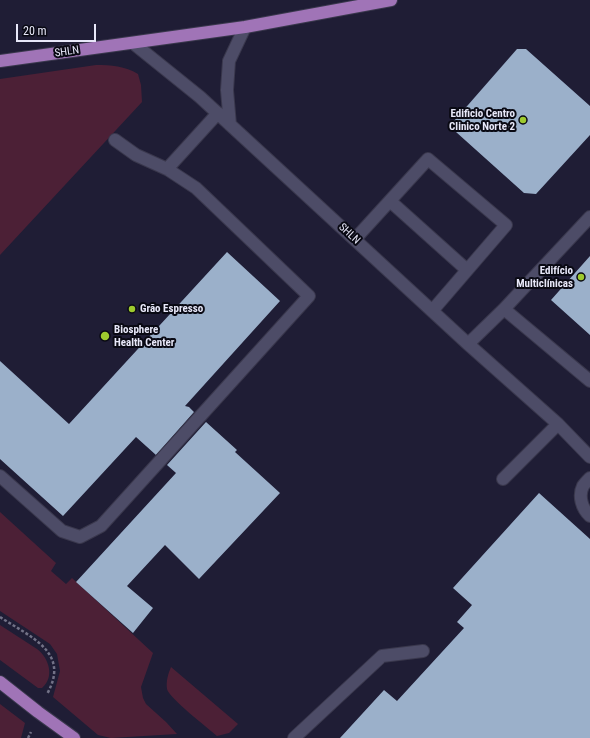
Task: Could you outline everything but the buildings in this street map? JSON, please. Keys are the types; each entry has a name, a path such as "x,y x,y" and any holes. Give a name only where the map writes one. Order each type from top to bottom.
{"main road":[{"name":"SHLN","path":"0,61 245,28 378,1 391,0"},
{"path":"0,682 74,738"}],"street":[{"path":"230,124 227,90 229,61 245,28"},
{"name":"SHLN","path":"133,43 195,92 468,344 558,424 590,457"},
{"path":"167,169 218,113"},
{"path":"0,476 62,532 80,536 101,526 309,296 196,188 167,169 136,155 115,140"},
{"path":"355,239 428,159 506,225 432,311"},
{"path":"390,201 467,270"},
{"path":"468,344 504,309 590,217"},
{"path":"504,309 590,381"},
{"path":"503,479 558,424"},
{"path":"590,478 583,486 581,498 584,511 590,516"},
{"path":"294,738 382,656 423,651"}],"path":[{"path":"0,617 33,638 53,657 55,675 47,695"}],"shaded area":[{"path":"96,65 118,66 138,74 141,85 142,102 0,255 0,79"},
{"path":"0,512 56,563 51,571 66,584 72,578 153,653 141,687 143,698 146,704 177,734 111,738 98,735 53,697 60,671 57,654 50,644 0,611"},
{"path":"0,625 37,649 45,657 49,668 49,673 46,684 42,688 38,688 0,660"},
{"path":"171,667 238,724 229,733 217,736 189,713 174,699 167,689"},
{"path":"0,704 25,723 21,738 0,738"}],"place":[{"name":"Edificio Centro Clinico Norte 2","path":"523,120"},
{"name":"Edifício Multiclínicas","path":"581,277"},
{"name":"Grão Espresso","path":"132,309"},
{"name":"Biosphere Health Center","path":"105,336"}]}
